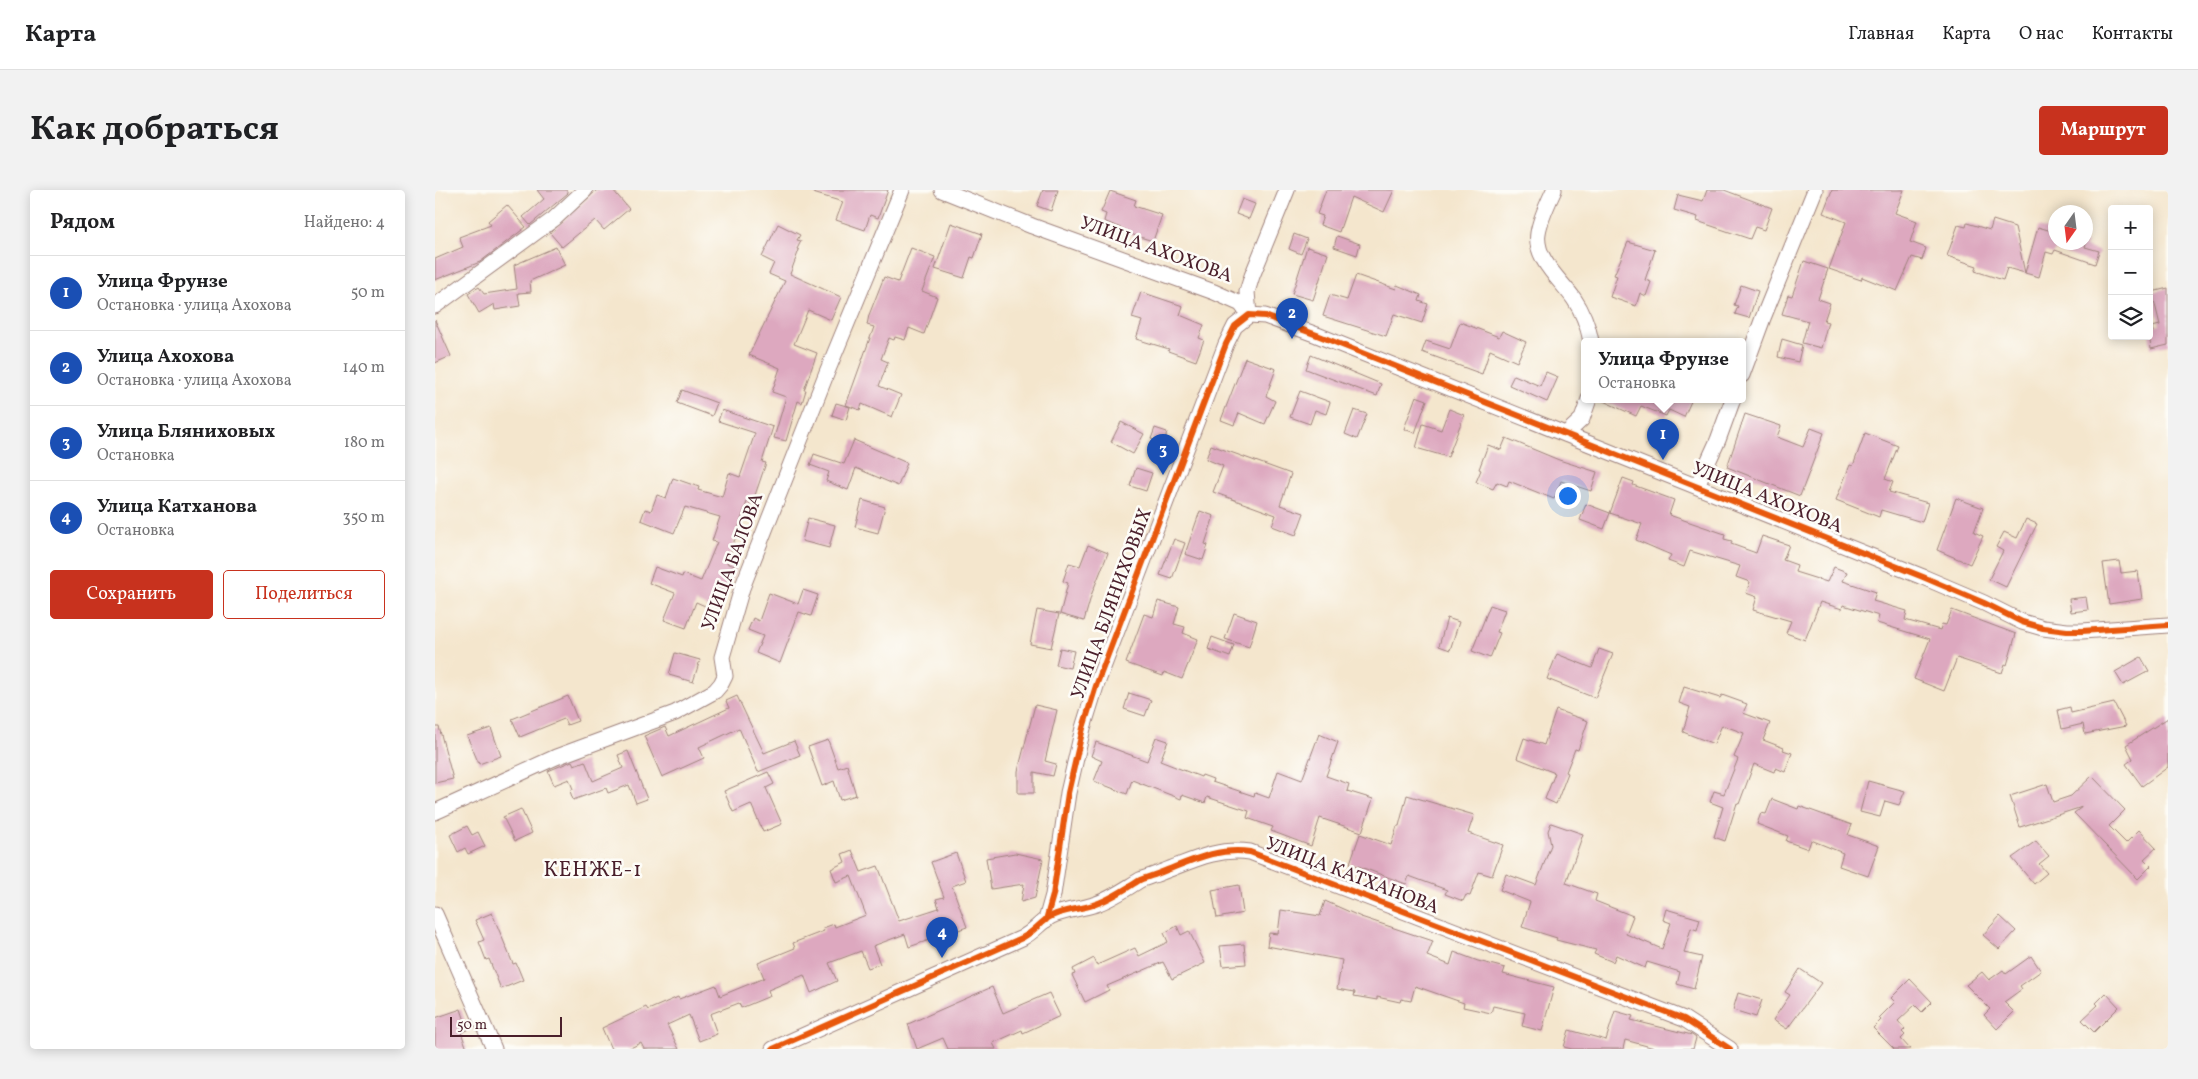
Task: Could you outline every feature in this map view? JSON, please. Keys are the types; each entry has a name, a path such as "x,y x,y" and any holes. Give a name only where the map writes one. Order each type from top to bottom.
{"street":[{"path":"435,306 540,230 585,190"},
{"name":"УЛИЦА БАЛОВА","path":"435,812 556,757 675,713 715,691 721,684 725,676 722,658 742,588 901,190"},
{"name":"УЛИЦА АХОХОВА","path":"942,190 1032,226 1214,292 1241,304 1249,315 1265,316 1317,335 1697,486 1957,592 2022,622 2067,631 2168,625"},
{"path":"1249,315 1247,292 1287,190"},
{"path":"1554,190 1538,233 1539,247 1545,262 1580,308 1590,338"},
{"path":"1746,364 1815,190"},
{"name":"УЛИЦА БЛЯНИХОВЫХ","path":"1046,920 1053,894 1068,793 1083,728 1096,686 1226,344 1235,326 1249,315"},
{"path":"1566,434 1581,419 1587,403"},
{"path":"1697,486 1718,440 1732,403"},
{"name":"УЛИЦА КАТХАНОВА","path":"773,1049 1022,938 1039,928 1046,920 1066,911 1099,903 1141,880 1207,855 1235,850 1250,852 1684,1020 1730,1049"},
{"path":"435,914 494,1049"}],"building":[{"path":"537,190 566,190 568,193 530,225 523,217 544,199"},
{"path":"597,190 613,190 629,209 604,230 595,220 562,247 550,233"},
{"path":"813,190 888,190 878,218 870,215 865,230 836,220 843,202 813,193"},
{"path":"1043,190 1058,190 1051,211 1037,206"},
{"path":"1326,190 1394,190 1384,212 1351,197 1339,232 1320,225 1323,216 1317,214"},
{"path":"1707,190 1724,190 1772,208 1764,230 1755,227 1750,239 1697,221 1698,217 1674,210 1678,195 1703,201"},
{"path":"1832,190 1904,190 1895,213 1917,221 1910,242 1926,248 1922,260 1912,257 1897,291 1862,277 1861,280 1829,269 1846,222 1823,213"},
{"path":"1110,191 1136,200 1134,206 1162,215 1153,241 1130,234 1130,232 1104,221 1106,214 1101,212"},
{"path":"1242,199 1255,204 1249,219 1236,214"},
{"path":"507,205 526,227 480,262 435,280 435,259 463,247 459,237 491,225 488,221"},
{"path":"1993,220 2015,227 2025,273 2007,268 2003,280 1975,271 1977,266 1947,256 1958,225 1966,227 1967,223 1990,230"},
{"path":"951,223 982,234 974,258 971,257 964,278 935,269"},
{"path":"778,224 800,235 797,240 801,241 797,249 799,250 790,274 841,297 831,320 808,310 794,344 817,353 804,390 806,390 802,403 798,401 786,441 774,438 786,397 772,392 780,368 749,355 785,281 769,274 774,263 762,257"},
{"path":"2038,227 2048,230 2048,250 2055,250 2053,254 2046,252 2039,277 2025,273"},
{"path":"1294,234 1307,239 1301,254 1289,249"},
{"path":"1337,236 1360,244 1357,255 1334,247"},
{"path":"1628,242 1655,250 1645,280 1651,282 1646,296 1640,293 1636,306 1610,297 1617,276 1614,275"},
{"path":"556,247 565,265 530,281 531,292 518,293 520,306 495,310 494,304 479,313 468,294 479,287 484,294 517,289 514,265"},
{"path":"1307,247 1328,254 1313,300 1292,294"},
{"path":"911,248 935,257 922,291 937,297 924,334 909,328 905,340 895,337 894,340 889,338 881,359 888,362 879,386 901,395 892,417 862,404 860,410 846,405 874,327 867,325 869,315 884,277 898,282"},
{"path":"2093,249 2099,251 2095,264 2055,250"},
{"path":"1804,261 1828,269 1818,299 1830,303 1824,321 1828,322 1821,348 1802,343 1808,321 1782,314 1788,295 1792,296"},
{"path":"1356,275 1396,289 1397,285 1421,295 1419,301 1428,304 1422,323 1394,314 1386,336 1323,316 1330,295 1347,300"},
{"path":"1741,285 1758,291 1749,318 1735,314 1738,306 1734,305"},
{"path":"2168,288 2168,345 2151,349 2150,340 2153,340 2153,327 2160,325 2153,292"},
{"path":"1141,292 1183,306 1180,315 1204,325 1199,338 1204,340 1196,361 1168,351 1169,349 1136,339 1142,321 1132,318"},
{"path":"435,320 451,356 435,363"},
{"path":"1460,322 1499,337 1502,331 1526,342 1517,362 1490,350 1482,374 1422,352 1426,341 1450,349"},
{"path":"1782,339 1802,345 1798,362 1778,357"},
{"path":"1311,355 1381,384 1377,396 1306,369"},
{"path":"1245,358 1276,369 1266,396 1275,401 1265,424 1239,413 1234,425 1221,420"},
{"path":"1546,372 1558,377 1547,402 1509,385 1514,375 1540,386"},
{"path":"682,390 717,403 712,416 677,403"},
{"path":"1300,391 1330,402 1326,414 1315,410 1310,424 1290,417"},
{"path":"1416,396 1427,400 1415,433 1404,429"},
{"path":"836,403 850,407 846,420 832,415"},
{"path":"1608,403 1690,403 1684,417 1669,410 1666,416 1641,406 1636,416"},
{"path":"1449,409 1464,415 1448,457 1416,448 1423,424 1441,430"},
{"path":"722,410 773,427 762,462 766,463 752,504 747,502 727,563 737,567 719,612 696,602 686,628 664,620 675,593 649,583 655,567 682,577 683,574 701,581 717,542 712,541 720,517 685,507 674,533 641,520 645,509 651,511 657,495 666,498 673,478 699,487 698,490 722,497 729,473 740,477 755,433 718,421"},
{"path":"1354,410 1367,414 1357,439 1345,434"},
{"path":"1745,414 1781,426 1777,437 1803,447 1811,428 1824,433 1800,496 1727,467"},
{"path":"1121,422 1144,434 1133,454 1111,442"},
{"path":"1155,428 1167,432 1164,444 1151,439"},
{"path":"1865,433 1898,446 1885,479 1893,482 1889,492 1928,503 1922,522 1881,510 1879,517 1836,500 1850,465 1853,466"},
{"path":"1506,438 1559,460 1597,472 1591,491 1561,481 1554,499 1509,481 1507,486 1497,482 1493,489 1476,482 1488,445 1501,450"},
{"path":"854,440 907,463 898,486 856,468 848,490 826,481 829,472 810,465 814,454 844,464"},
{"path":"1211,445 1291,474 1280,505 1304,513 1296,535 1272,526 1276,515 1213,492 1223,466 1206,459"},
{"path":"1136,468 1152,473 1146,491 1130,486"},
{"path":"1623,478 1634,482 1633,485 1674,500 1669,515 1725,534 1724,539 1732,541 1731,544 1756,553 1762,536 1789,545 1783,560 1797,565 1795,572 1827,582 1834,567 1847,572 1843,581 1876,592 1873,601 1907,611 1905,620 1940,630 1942,624 1946,625 1952,610 2016,634 2007,665 2005,664 2002,673 1957,658 1944,691 1914,679 1930,639 1877,623 1879,616 1843,605 1842,609 1820,602 1805,640 1786,633 1791,621 1753,610 1757,597 1746,593 1750,582 1736,577 1740,566 1690,551 1684,567 1668,561 1671,555 1636,540 1642,524 1610,513"},
{"path":"1956,498 1983,508 1974,532 1983,536 1970,564 1937,550"},
{"path":"862,500 885,507 878,533 855,527"},
{"path":"1586,504 1610,513 1604,529 1580,520"},
{"path":"1200,511 1214,516 1205,544 1208,545 1203,560 1185,554"},
{"path":"808,518 835,525 829,548 802,541"},
{"path":"2026,519 2037,524 2006,587 1989,579 2003,551 1996,547 2004,532 2017,538"},
{"path":"1174,539 1185,543 1172,579 1160,575"},
{"path":"1088,545 1108,553 1092,593 1084,621 1060,614 1068,583 1063,581 1069,563 1080,566"},
{"path":"2119,561 2121,573 2138,571 2142,599 2109,604 2103,563"},
{"path":"803,590 818,595 811,616 799,612 780,663 756,653 763,636 748,630 753,618 759,621 769,593 798,604"},
{"path":"2086,597 2088,610 2071,612 2069,599"},
{"path":"1158,601 1179,607 1174,624 1185,627 1183,633 1198,639 1182,679 1164,672 1163,676 1126,663 1144,614 1153,617"},
{"path":"1490,605 1505,610 1497,632 1500,633 1490,658 1472,651"},
{"path":"1037,610 1059,614 1051,648 1030,644"},
{"path":"1234,613 1257,621 1249,647 1225,639"},
{"path":"1447,618 1459,622 1450,650 1439,646"},
{"path":"1212,637 1234,645 1230,657 1208,649"},
{"path":"1060,648 1074,651 1070,668 1056,665"},
{"path":"1599,649 1613,654 1595,698 1547,679 1557,654 1592,668"},
{"path":"675,653 700,660 693,682 669,675"},
{"path":"2141,657 2149,671 2123,685 2115,672"},
{"path":"1684,687 1720,698 1722,695 1747,704 1743,713 1770,723 1763,740 1792,753 1785,772 1776,768 1774,772 1754,764 1739,804 1737,803 1725,841 1714,837 1723,807 1710,802 1714,791 1724,794 1738,759 1734,757 1744,733 1722,725 1714,744 1683,732 1690,707 1679,703"},
{"path":"1129,693 1151,700 1145,716 1124,709"},
{"path":"568,696 578,721 567,725 564,719 520,737 512,719"},
{"path":"737,696 764,753 794,741 800,755 758,772 739,728 699,747 704,758 662,777 644,736 665,727 669,736 729,708 726,701"},
{"path":"2114,703 2126,726 2085,734 2083,724 2062,729 2058,710 2070,707 2071,713"},
{"path":"1035,705 1057,710 1045,761 1056,764 1053,776 1034,772 1034,793 1018,793 1018,771"},
{"path":"1556,710 1588,721 1578,750 1575,749 1566,772 1568,773 1556,804 1545,799 1555,773 1517,758 1524,738 1544,745"},
{"path":"2168,718 2168,767 2142,786 2126,764 2133,759 2126,745"},
{"path":"435,727 439,727 453,779 435,783"},
{"path":"491,728 501,756 479,764 467,736"},
{"path":"1319,734 1338,742 1326,776 1349,784 1347,791 1373,799 1362,832 1320,818 1311,846 1271,831 1273,827 1247,818 1249,811 1207,797 1205,803 1182,795 1181,799 1132,780 1127,794 1094,781 1102,761 1091,756 1096,742 1147,761 1156,737 1168,741 1160,761 1201,777 1202,775 1213,779 1212,782 1254,796 1255,793 1269,798 1278,771 1302,780"},
{"path":"828,740 838,768 847,765 856,795 840,800 834,781 822,786 808,747"},
{"path":"628,751 647,799 636,803 629,785 608,793 606,788 573,800 570,791 573,789 569,779 554,785 548,771 572,761 574,765 585,761 593,781 623,768 618,755"},
{"path":"768,772 774,784 766,788 782,824 763,832 751,804 733,812 724,791"},
{"path":"2092,776 2125,810 2109,826 2126,843 2139,830 2156,848 2144,859 2151,866 2138,879 2074,813 2082,807 2020,827 2010,796 2047,784 2053,802 2071,796"},
{"path":"1868,781 1905,791 1899,805 1885,801 1880,817 1860,812"},
{"path":"1407,795 1474,815 1468,833 1503,845 1492,876 1479,872 1470,896 1466,895 1463,901 1445,894 1447,890 1409,876 1406,884 1350,863 1360,834 1391,845 1397,826 1399,826"},
{"path":"1772,799 1798,809 1799,806 1852,825 1848,835 1879,846 1868,876 1839,866 1843,853 1811,840 1808,849 1786,841 1788,836 1757,824 1761,813 1766,814"},
{"path":"521,809 532,833 515,841 503,817"},
{"path":"1551,823 1583,834 1566,883 1597,894 1595,901 1633,916 1626,934 1662,949 1671,923 1663,920 1666,909 1700,919 1697,930 1691,928 1684,953 1702,957 1694,989 1677,984 1680,972 1647,962 1645,968 1616,955 1613,962 1594,954 1596,950 1556,940 1557,938 1522,927 1530,902 1500,890 1506,874 1536,885 1551,845 1548,831"},
{"path":"467,826 472,835 478,832 485,846 468,854 465,848 458,852 450,835"},
{"path":"2036,841 2049,856 2039,864 2047,873 2034,884 2012,858"},
{"path":"852,850 861,872 878,866 899,921 939,908 936,899 944,897 931,862 956,853 966,881 952,886 967,927 909,947 905,934 873,946 880,964 868,968 861,951 829,963 837,981 811,993 804,975 768,990 770,996 741,1008 739,1003 710,1014 717,1034 699,1041 689,1015 667,1025 679,1049 644,1049 641,1043 628,1049 611,1049 602,1028 646,1007 648,1010 678,997 679,999 716,985 720,996 764,978 758,963 795,948 793,943 824,931 823,928 834,924 835,927 866,915 851,876 836,882 831,869 845,862 842,854"},
{"path":"1015,853 1043,859 1035,898 1021,902 1024,884 991,889 986,858"},
{"path":"1239,885 1243,913 1217,918 1212,890"},
{"path":"1325,901 1361,917 1433,941 1427,956 1450,965 1454,952 1505,968 1503,974 1554,987 1542,1031 1522,1026 1525,1013 1493,1006 1491,1013 1463,1007 1464,1003 1415,986 1411,1001 1401,999 1400,1002 1377,997 1377,1000 1354,996 1355,992 1337,989 1342,960 1267,946 1269,933 1278,934 1281,910 1320,916"},
{"path":"492,913 513,964 516,963 523,980 501,989 489,959 486,960 479,942 484,940 475,920"},
{"path":"2000,916 2016,931 1999,949 1983,935"},
{"path":"1177,926 1181,935 1189,931 1205,963 1172,979 1163,962 1107,986 1109,990 1085,1002 1072,975 1075,974 1073,969 1094,958 1097,965 1135,948 1139,956 1168,942 1164,933"},
{"path":"1244,944 1246,964 1223,966 1220,946"},
{"path":"2031,956 2041,971 2020,986 2022,989 2004,1002 2014,1012 1997,1029 1984,1015 1990,1009 1966,985 1982,972 1989,980 2003,970 2006,974"},
{"path":"1800,969 1821,983 1787,1029 1773,1020 1790,995 1785,992"},
{"path":"1910,979 1932,1002 1922,1012 1915,1005 1898,1021 1905,1029 1902,1032 1905,1035 1901,1039 1910,1049 1894,1049 1873,1028 1881,1020 1879,1018 1895,1002 1891,998"},
{"path":"992,987 1003,1013 1049,993 1060,1016 1023,1033 1022,1030 993,1043 996,1049 948,1049 943,1038 917,1049 908,1024"},
{"path":"1738,993 1762,1000 1756,1017 1733,1010"},
{"path":"2106,993 2119,1007 2094,1032 2082,1020 2098,1005 2096,1003"},
{"path":"461,1009 468,1030 461,1032 467,1049 435,1049 435,1018"},
{"path":"1615,1011 1633,1016 1631,1020 1692,1035 1696,1038 1693,1049 1658,1049 1625,1040 1623,1049 1572,1049 1564,1047 1569,1030 1606,1040"}],"cycle path":[{"path":"1046,920 1053,895 1068,793 1083,728 1096,686 1226,344 1235,326 1249,315 1265,316 1317,335 1923,577 1984,603 2022,622 2043,628 2067,631 2168,625"},
{"path":"773,1049 1022,938 1056,914 1099,903 1140,880 1205,856 1227,851 1250,852 1684,1019 1730,1049"}],"place":[{"name":"Улица Ахохова","path":"1292,339"},
{"name":"Улица Фрунзе","path":"1663,460"},
{"name":"Улица Бляниховых","path":"1163,475"},
{"name":"Улица Катханова","path":"942,958"}],"district":[{"name":"КЕНЖЕ-1","path":"593,870"}]}
